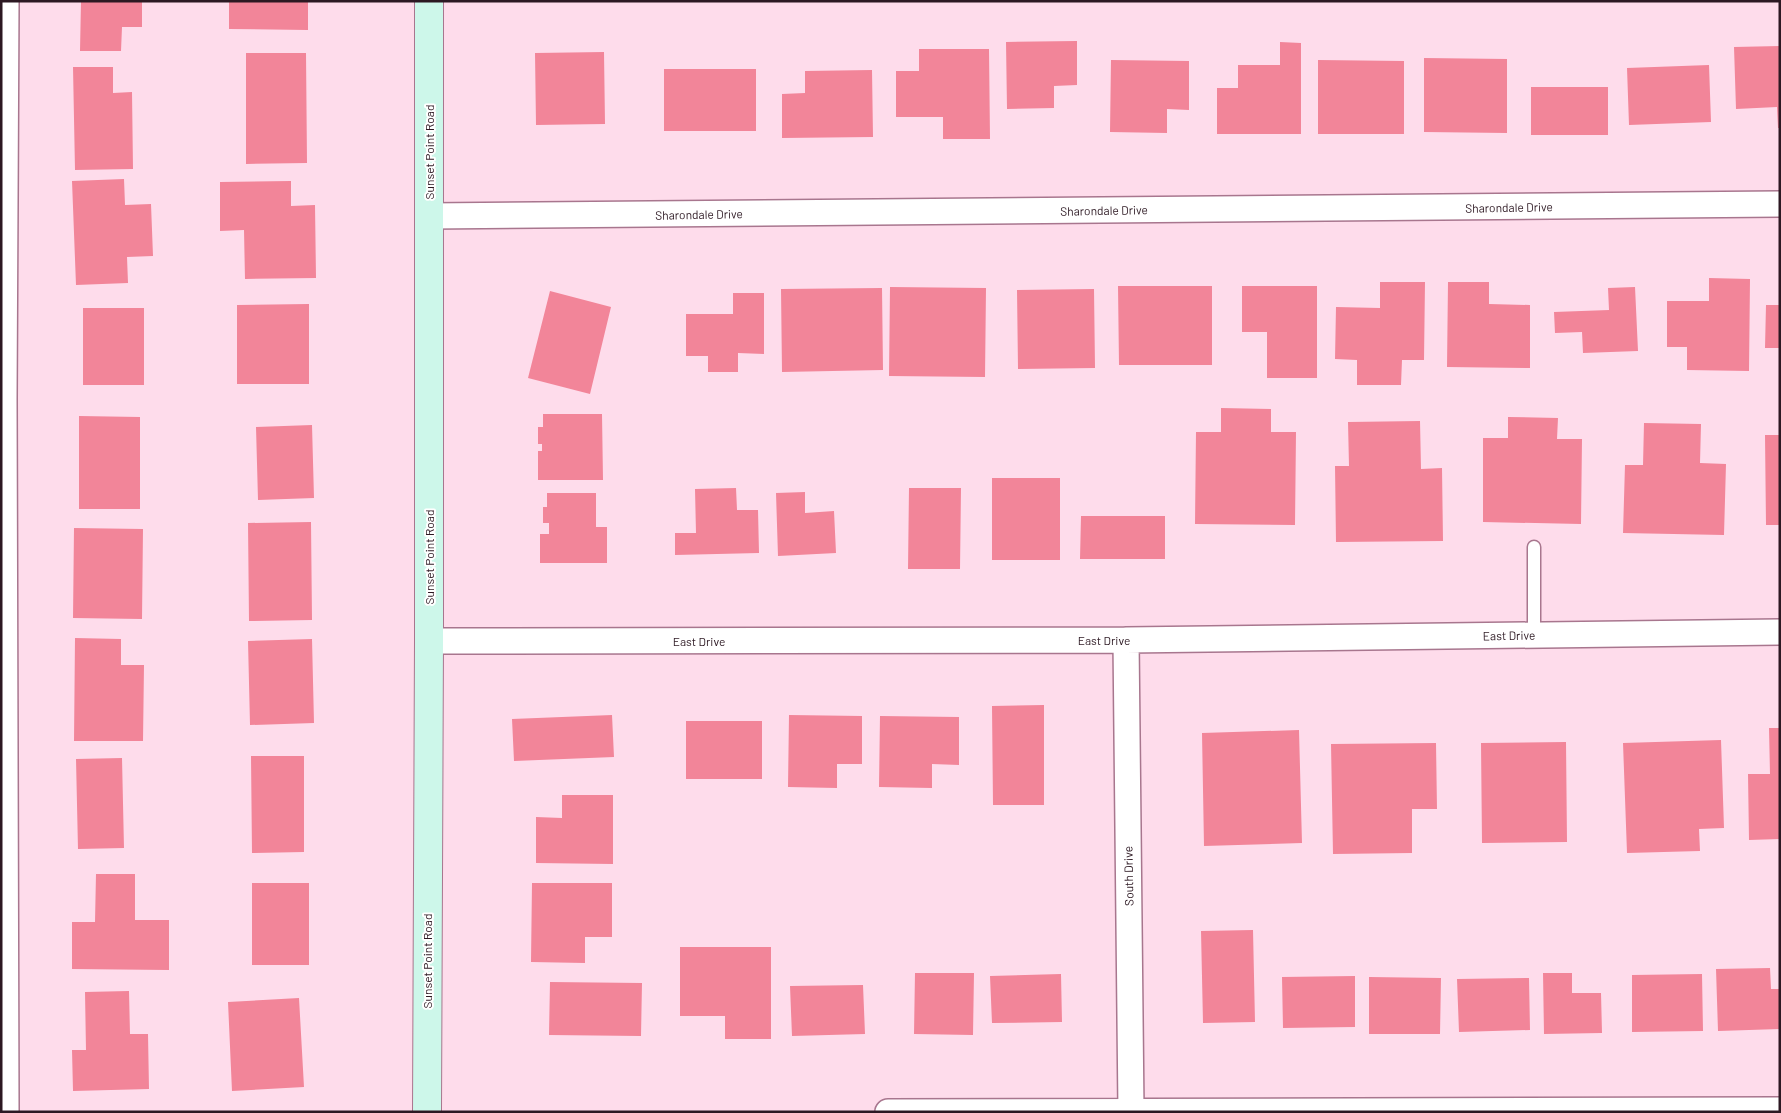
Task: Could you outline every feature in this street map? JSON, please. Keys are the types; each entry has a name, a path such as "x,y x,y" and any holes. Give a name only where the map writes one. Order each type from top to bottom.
{"main road":[{"name":"Sunset Point Road","path":"427,1112 429,641 428,1"}],"street":[{"path":"6,1 3,399 6,1112"},
{"name":"Sharondale Drive","path":"429,216 1780,204"},
{"name":"East Drive","path":"429,641 1126,640 1780,632"},
{"name":"South Drive","path":"1126,640 1131,1111"},
{"path":"888,1112 1780,1110"}],"lane":[{"path":"1534,547 1534,635"}],"building":[{"path":"81,1 142,1 142,27 122,27 121,51 80,51"},
{"path":"229,1 308,1 308,30 229,29"},
{"path":"1077,41 1077,85 1054,86 1054,108 1007,109 1006,42"},
{"path":"1280,42 1301,43 1301,134 1217,134 1217,88 1238,88 1238,65 1280,65"},
{"path":"1780,46 1780,128 1778,128 1777,107 1736,109 1734,47"},
{"path":"919,49 989,49 990,139 943,139 943,117 896,117 896,71 919,71"},
{"path":"604,52 605,124 536,125 535,53"},
{"path":"246,53 306,53 307,163 246,164"},
{"path":"1424,58 1507,59 1507,133 1424,132"},
{"path":"1111,60 1189,61 1189,110 1167,109 1167,133 1110,132"},
{"path":"1318,60 1404,61 1404,134 1318,134"},
{"path":"1709,65 1711,122 1629,125 1627,68"},
{"path":"73,67 113,67 113,93 132,92 133,169 75,170"},
{"path":"664,69 756,69 756,131 664,131"},
{"path":"872,70 873,137 782,138 782,94 805,93 805,71"},
{"path":"1531,87 1608,87 1608,135 1531,135"},
{"path":"124,179 125,205 151,204 153,256 127,257 128,283 76,285 72,181"},
{"path":"291,181 291,206 315,205 316,278 245,279 244,230 220,231 220,182"},
{"path":"1709,278 1750,279 1749,371 1687,370 1687,347 1667,347 1667,301 1709,301"},
{"path":"1380,282 1425,282 1424,360 1402,360 1401,385 1357,385 1357,360 1335,359 1336,307 1380,308"},
{"path":"1448,282 1489,282 1489,304 1530,305 1530,368 1447,367"},
{"path":"1118,286 1212,286 1212,365 1119,365"},
{"path":"1242,286 1317,286 1317,378 1267,378 1267,332 1242,332"},
{"path":"890,287 986,288 985,377 889,376"},
{"path":"1635,287 1638,351 1583,353 1582,332 1555,333 1554,312 1609,310 1608,288"},
{"path":"882,288 883,370 782,372 781,289"},
{"path":"1094,289 1095,368 1018,369 1017,290"},
{"path":"550,291 611,307 590,394 528,378"},
{"path":"733,293 764,293 764,354 738,353 738,372 708,372 708,356 686,356 686,314 733,314"},
{"path":"309,304 309,384 237,384 237,305"},
{"path":"1766,305 1780,305 1780,348 1765,348"},
{"path":"83,308 144,308 144,385 83,385"},
{"path":"1221,408 1271,409 1271,432 1296,432 1295,525 1195,524 1196,432 1221,432"},
{"path":"543,414 602,414 603,480 538,480 538,451 542,451 542,444 538,444 538,427 543,427"},
{"path":"79,416 140,417 140,509 79,509"},
{"path":"1508,417 1558,418 1557,439 1582,439 1581,524 1483,522 1483,438 1508,438"},
{"path":"1420,421 1421,469 1442,468 1443,541 1336,542 1335,466 1349,466 1348,422"},
{"path":"1644,423 1701,424 1700,463 1726,464 1724,535 1623,533 1625,465 1643,465"},
{"path":"312,425 314,498 258,500 256,427"},
{"path":"1765,435 1780,435 1780,525 1766,525"},
{"path":"992,478 1060,478 1060,560 992,560"},
{"path":"736,488 737,510 758,510 759,553 675,555 675,533 696,533 695,489"},
{"path":"909,488 961,488 960,569 908,569"},
{"path":"805,492 805,513 834,511 836,553 778,556 776,493"},
{"path":"547,493 596,493 596,527 607,527 607,563 540,563 540,534 549,534 549,523 543,523 543,507 547,507"},
{"path":"1081,516 1165,516 1165,559 1080,559"},
{"path":"311,522 312,620 249,621 248,523"},
{"path":"74,528 143,529 142,619 73,618"},
{"path":"75,638 121,639 121,665 144,665 143,741 74,741"},
{"path":"312,639 314,723 250,725 248,641"},
{"path":"1044,705 1044,805 993,805 992,706"},
{"path":"612,715 614,757 514,761 512,719"},
{"path":"789,715 862,716 862,764 837,764 837,788 788,787"},
{"path":"880,716 959,717 959,765 932,764 932,788 879,787"},
{"path":"686,721 762,721 762,779 686,779"},
{"path":"1769,728 1780,728 1780,839 1749,840 1748,774 1770,774"},
{"path":"1299,730 1302,843 1204,846 1202,733"},
{"path":"1721,740 1724,828 1699,829 1700,851 1627,853 1623,743"},
{"path":"1566,742 1567,842 1482,843 1481,743"},
{"path":"1436,743 1437,809 1412,809 1412,853 1333,854 1331,744"},
{"path":"251,756 304,756 304,852 252,853"},
{"path":"122,758 124,848 78,849 76,759"},
{"path":"562,795 613,795 613,864 536,863 536,817 562,818"},
{"path":"96,874 135,874 135,920 169,920 169,970 72,969 72,922 95,922"},
{"path":"252,883 309,883 309,965 252,965"},
{"path":"532,883 612,883 612,937 585,937 585,963 531,962"},
{"path":"1253,930 1255,1022 1203,1023 1201,931"},
{"path":"680,947 771,947 771,1039 725,1039 725,1016 680,1016"},
{"path":"1770,968 1771,989 1780,989 1780,1029 1718,1031 1716,969"},
{"path":"915,973 974,973 973,1035 914,1034"},
{"path":"1543,973 1572,973 1572,993 1601,993 1602,1033 1544,1034"},
{"path":"1061,974 1062,1022 992,1023 990,976"},
{"path":"1702,974 1703,1031 1632,1032 1632,975"},
{"path":"1355,976 1355,1027 1283,1028 1282,977"},
{"path":"1369,977 1441,978 1440,1034 1369,1034"},
{"path":"1529,978 1530,1030 1459,1032 1457,979"},
{"path":"550,982 642,983 641,1036 549,1035"},
{"path":"863,985 865,1034 792,1036 790,986"},
{"path":"129,991 130,1034 148,1034 149,1089 73,1091 72,1050 86,1050 85,992"},
{"path":"299,998 304,1087 232,1091 228,1002"}]}
